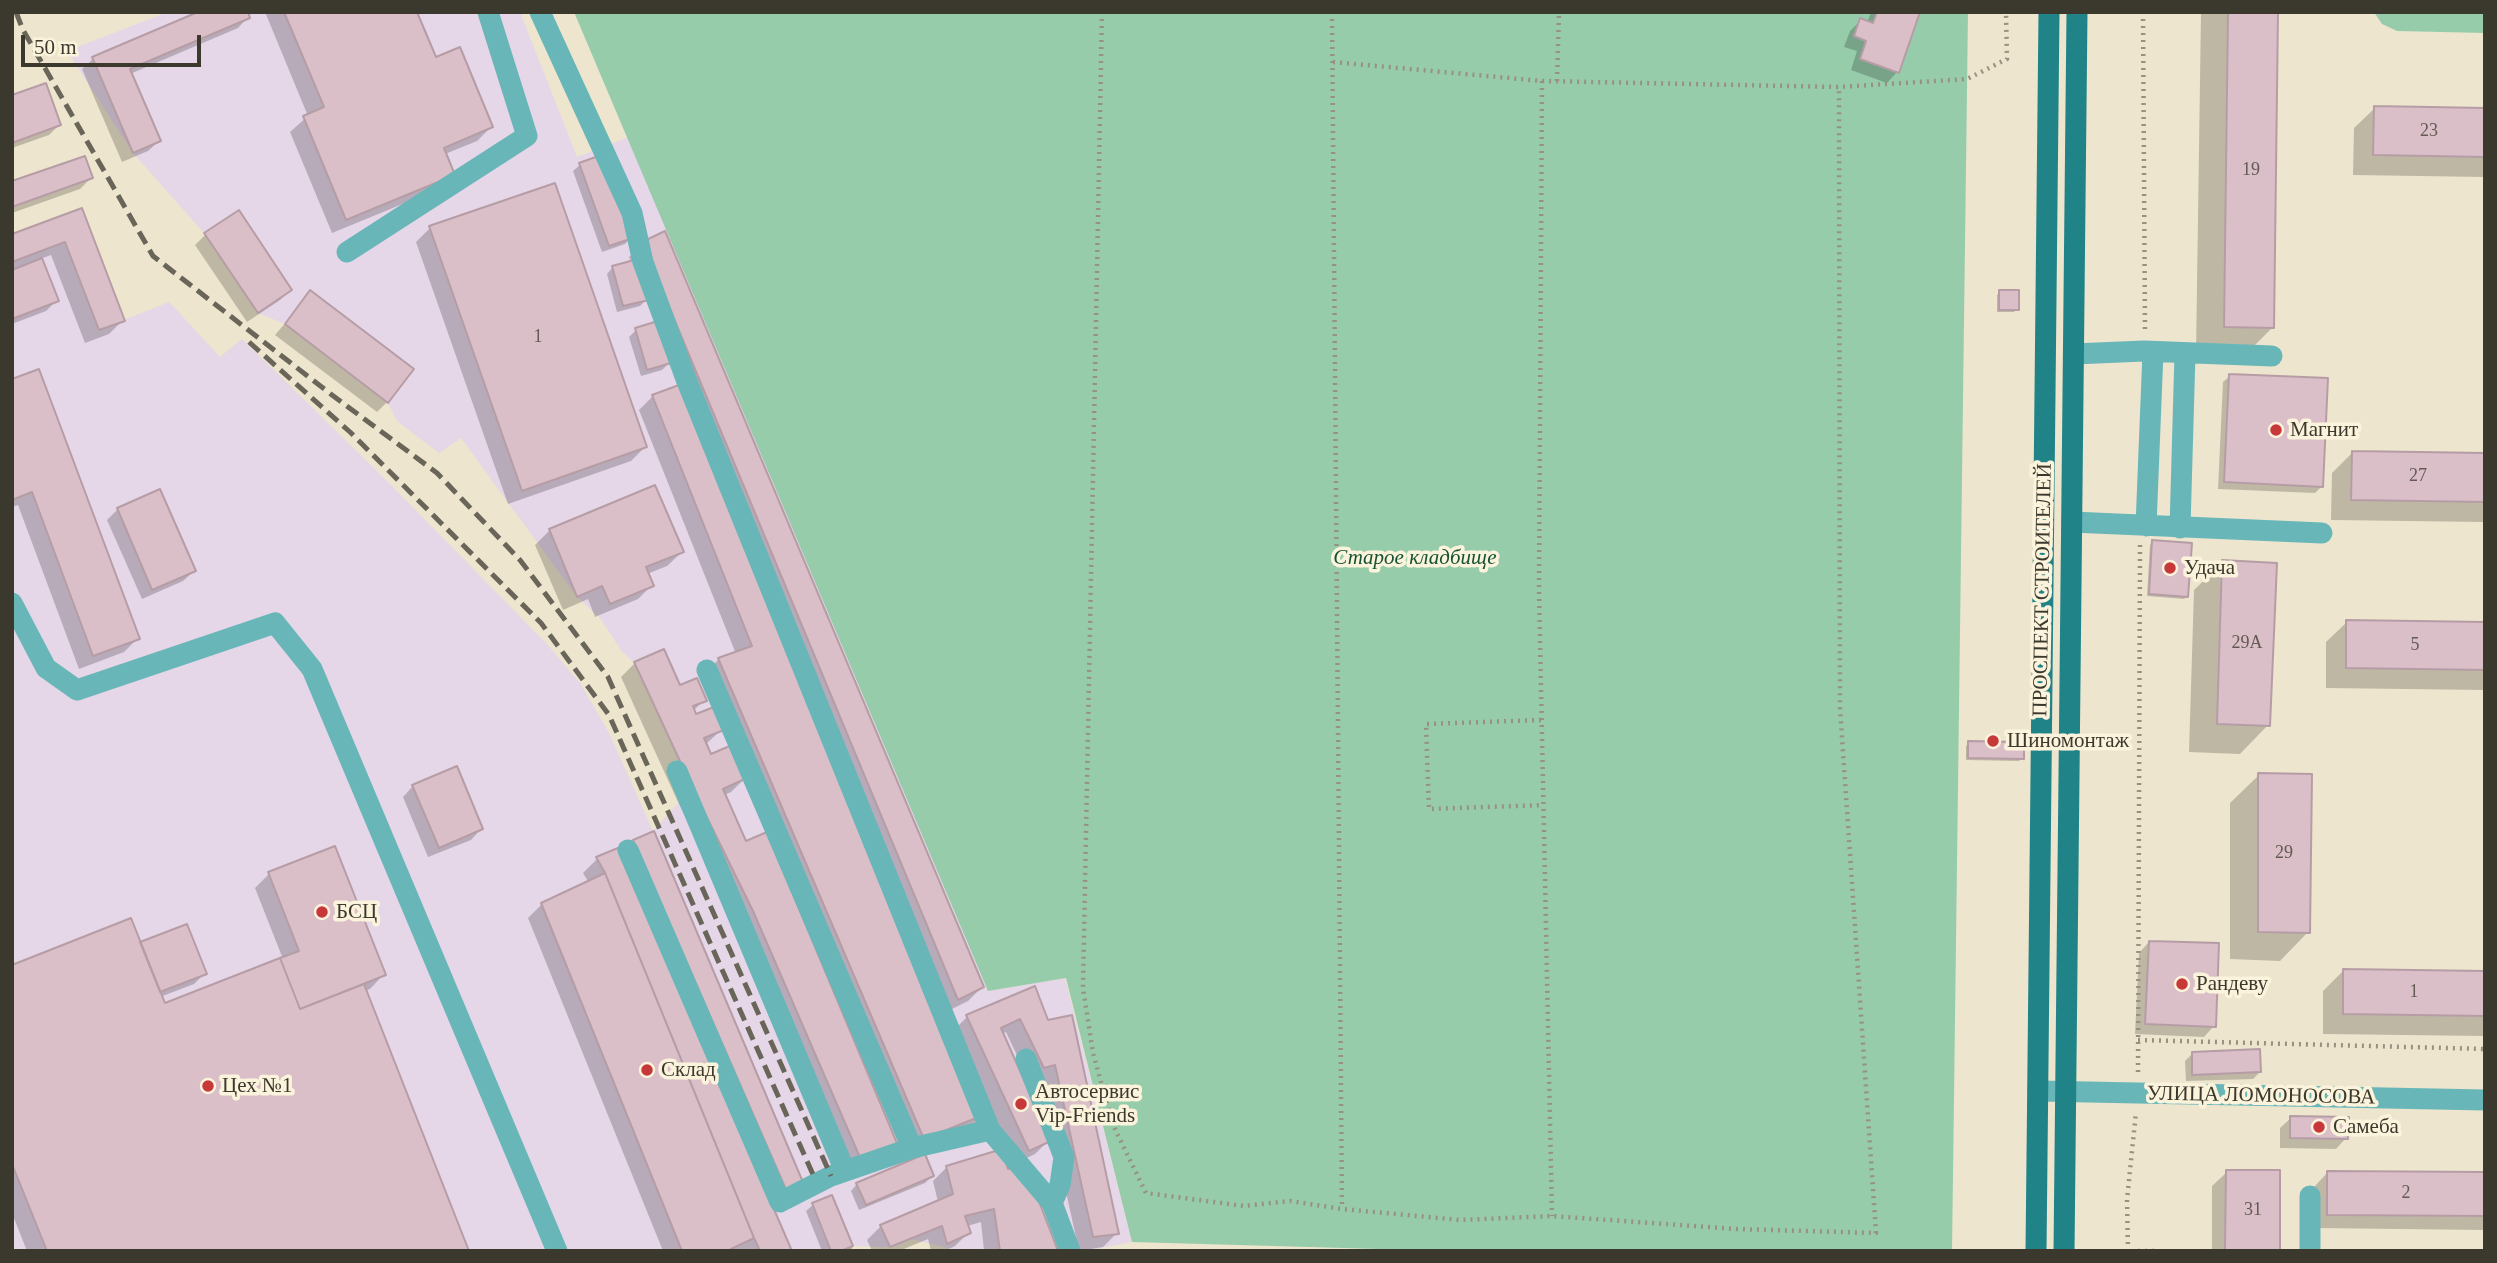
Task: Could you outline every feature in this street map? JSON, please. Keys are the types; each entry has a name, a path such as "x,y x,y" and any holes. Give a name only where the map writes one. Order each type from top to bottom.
{"main road":[{"name":"ПРОСПЕКТ СТРОИТЕЛЕЙ","path":"2036,1251 2049,12"},
{"name":"ПРОСПЕКТ СТРОИТЕЛЕЙ","path":"2064,1251 2077,12"}],"street":[{"path":"347,252 527,136 488,12"},
{"path":"540,12 632,213 643,262 686,379 990,1130 1052,1203 1070,1251"},
{"path":"2074,354 2148,352 2272,356"},
{"path":"2143,526 2148,352"},
{"path":"2180,527 2185,353"},
{"path":"2072,522 2322,533"},
{"path":"12,603 46,668 77,690 275,623 312,669 557,1251"},
{"path":"707,670 912,1147"},
{"path":"677,771 845,1171"},
{"path":"628,850 780,1202 845,1171 912,1147 990,1130"},
{"path":"1026,1059 1064,1157 1060,1185 1052,1203"},
{"name":"УЛИЦА ЛОМОНОСОВА","path":"2038,1091 2485,1100"},
{"path":"2310,1196 2310,1251"}],"path":[{"path":"1102,12 1083,988 1093,1054 1113,1125 1146,1193 1244,1206 1290,1201 1342,1209 1460,1220 1552,1216 1736,1229 1876,1233 1840,708 1839,87"},
{"path":"1332,12 1342,1209"},
{"path":"1557,82 1559,12"},
{"path":"1333,62 1557,82 1839,87 1967,79 2007,59 2006,12"},
{"path":"2143,12 2148,352"},
{"path":"1542,81 1539,591 1552,1216"},
{"path":"2128,1251 2127,1200 2138,1094 2143,526"},
{"path":"1541,720 1426,724 1429,809 1543,805"},
{"path":"2138,1040 2485,1049"},
{"path":"2138,1251 2157,1251"}],"shaded area":[{"path":"168,12 520,12 577,157 629,137 988,991 1065,978 1132,1242 1085,1251 960,1251 911,1239 890,1247 853,1246 838,1251 12,1251 12,262 65,242 99,330 169,302 220,357 242,339 382,476 545,642 580,683 609,733 653,831 692,788 634,662 623,653 600,618 577,597 461,438 439,453 397,421 388,403 285,324 258,313 204,233 133,153 67,51"}],"green space":[{"name":"Старое кладбище","path":"574,12 1968,12 1952,1251 1449,1251 1132,1242 1066,978 988,991"},
{"path":"2374,12 2485,12 2485,33 2397,31 2382,24"}],"building":[{"path":"198,12 248,12 250,18 130,69 161,141 133,153 92,57"},
{"path":"284,12 417,12 436,57 460,47 493,127 444,148 455,175 346,220 303,116 324,107"},
{"path":"1877,12 1920,12 1899,73 1860,59 1866,41 1854,36 1860,18 1873,23"},
{"path":"2228,12 2278,12 2274,328 2224,327"},
{"path":"46,83 61,125 12,143 12,95"},
{"path":"2374,106 2485,108 2485,157 2373,155"},
{"path":"604,154 633,238 609,246 579,163"},
{"path":"85,156 93,178 12,207 12,181"},
{"path":"555,183 647,447 522,491 429,226"},
{"path":"82,208 125,321 99,330 65,242 12,262 12,234"},
{"path":"239,210 292,290 258,313 204,233"},
{"path":"665,231 984,987 958,1000 642,242"},
{"path":"42,258 59,301 12,319 12,270"},
{"path":"638,259 649,300 623,306 612,266"},
{"path":"310,290 414,369 388,403 285,324"},
{"path":"1999,290 2019,290 2019,310 1999,310"},
{"path":"658,321 671,363 647,370 635,328"},
{"path":"39,369 140,639 93,656 32,492 12,500 12,379"},
{"name":"Магнит","path":"2229,374 2328,378 2323,487 2224,482"},
{"path":"679,385 986,1114 924,1139 718,658 752,646 652,395"},
{"path":"2352,451 2485,453 2485,502 2351,500"},
{"path":"655,485 684,552 646,567 654,586 610,604 602,586 577,597 549,529"},
{"path":"160,489 196,571 152,590 117,508"},
{"name":"Удача","path":"2152,540 2192,543 2188,597 2149,594"},
{"path":"2222,560 2277,563 2270,726 2217,724"},
{"path":"2346,620 2485,622 2485,670 2346,668"},
{"path":"664,649 680,685 697,678 707,701 693,706 696,714 714,707 724,730 704,738 711,754 732,745 747,778 723,789 746,841 767,832 899,1148 862,1162 753,911 634,662"},
{"path":"1968,741 2024,742 2024,759 1968,758"},
{"path":"457,766 483,829 439,848 412,785"},
{"path":"2258,773 2312,774 2310,933 2258,932"},
{"path":"654,831 805,1187 788,1194 633,840"},
{"name":"БСЦ","path":"335,846 386,975 300,1009 280,958 299,951 268,872"},
{"path":"618,848 792,1251 760,1251 754,1238 605,873 596,857"},
{"name":"Склад","path":"605,873 754,1238 727,1251 682,1251 541,903"},
{"name":"Цех №1","path":"131,918 165,1003 280,958 300,1009 364,984 469,1251 47,1251 12,1164 12,965"},
{"path":"187,924 207,974 160,992 140,942"},
{"name":"Рандеву","path":"2149,941 2219,943 2216,1027 2145,1024"},
{"path":"2343,969 2485,971 2485,1016 2343,1014"},
{"name":"Автосервис Vip-Friends","path":"1035,986 1048,1020 1072,1015 1119,1234 1093,1237 1055,1065 1044,1068 1020,1019 1001,1028 1051,1141 1029,1151 966,1015"},
{"path":"2260,1049 2261,1072 2192,1075 2192,1052"},
{"name":"Самеба","path":"2290,1116 2349,1117 2348,1139 2290,1138"},
{"path":"1002,1149 1008,1169 1025,1165 1058,1251 1000,1251 994,1209 965,1216 971,1233 947,1244 942,1226 890,1247 880,1225 953,1194 946,1166"},
{"path":"925,1154 934,1176 866,1205 856,1183"},
{"path":"2226,1170 2280,1170 2280,1251 2225,1251"},
{"path":"2327,1171 2485,1172 2485,1216 2327,1215"},
{"path":"832,1195 853,1246 841,1251 831,1251 812,1203"}],"railway":[{"path":"16,12 23,30 153,256 437,473 520,560 608,677 831,1176"},
{"path":"249,342 350,432 541,623 609,715 815,1179"}],"place":[{"name":"Магнит","path":"2276,430"},
{"name":"Удача","path":"2170,568"},
{"name":"Шиномонтаж","path":"1993,741"},
{"name":"БСЦ","path":"322,912"},
{"name":"Рандеву","path":"2182,984"},
{"name":"Склад","path":"647,1070"},
{"name":"Цех №1","path":"208,1086"},
{"name":"Автосервис Vip-Friends","path":"1021,1104"},
{"name":"Самеба","path":"2319,1127"}]}
